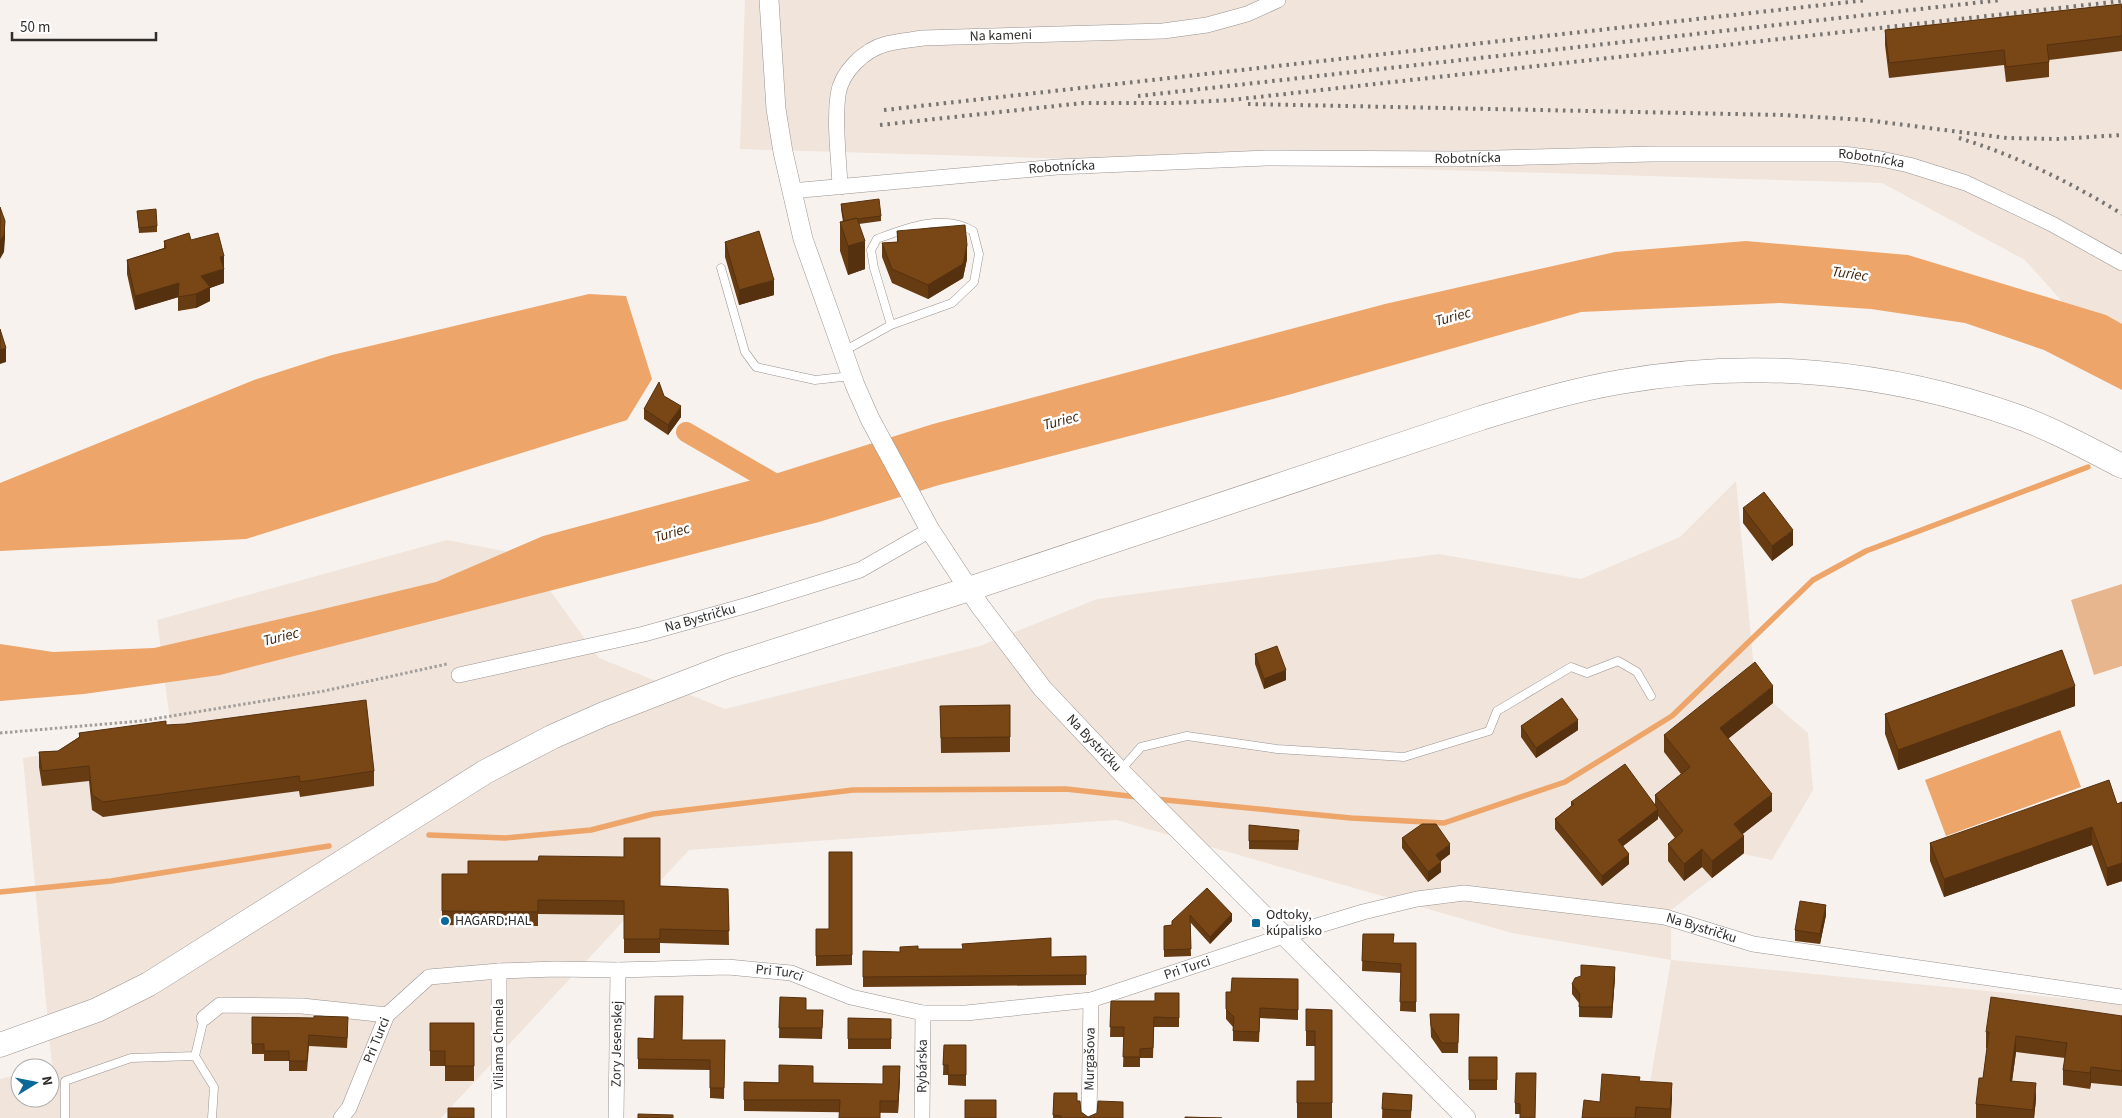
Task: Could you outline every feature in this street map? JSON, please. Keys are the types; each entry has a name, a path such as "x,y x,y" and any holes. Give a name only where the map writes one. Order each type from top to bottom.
{"main road":[{"path":"0,1046 97,1010 150,984 485,772 552,737 657,692 728,666 969,589 1481,418 1562,394 1619,382 1710,371 1779,370 1829,373 1891,383 1951,396 2016,416 2064,436 2122,466"}],"street":[{"path":"769,0 776,109 791,192 804,239 851,376 870,419 926,523"},
{"name":"Na kameni","path":"840,187 838,93 846,75 855,63 868,52 884,44 924,38 1162,31 1215,23 1247,14 1278,0"},
{"name":"Robotnícka","path":"791,192 1057,167 1267,158 1456,159 1652,154 1843,154 1909,165 1966,182 2052,224 2122,264"},
{"name":"Na Bystričku","path":"463,674 644,634 860,570 926,523 1009,647 1042,688 1121,772 1173,822 1466,1118"},
{"name":"Na Bystričku","path":"1284,936 1388,905 1443,895 1488,894 1664,917 1753,944 2122,997"},
{"name":"Pri Turci","path":"341,1118 349,1108 387,1015 429,977 499,971 555,969 618,970 728,967 791,973 851,997 923,1013 966,1013 1091,1000 1284,936"},
{"name":"Zory Jesenskej","path":"616,1118 618,970"},
{"name":"Viliama Chmela","path":"499,971 499,1118"},
{"name":"Murgašova","path":"1089,1118 1091,1000"},
{"path":"204,1018 220,1005 302,1006 387,1015"},
{"name":"Rybárska","path":"922,1118 923,1013"}],"lane":[{"path":"842,352 891,325 952,303 974,282 979,254 973,231 962,224 937,223 905,229 877,239 871,250 874,268 891,325"},
{"path":"721,268 745,352 756,367 815,380 851,376"},
{"path":"1121,772 1141,747 1187,736 1278,749 1404,757 1489,731 1497,711 1571,667 1587,673 1618,661 1637,672 1651,696"},
{"path":"204,1018 195,1056 214,1086 212,1118"},
{"path":"65,1118 65,1080 131,1058 195,1056"}],"path":[{"path":"0,733 141,721 324,691 461,662 463,674"}],"shaded area":[{"path":"745,0 2122,0 2122,369 2025,260 1882,183 740,149"},
{"path":"1736,481 1755,680 1773,703 1808,733 1813,790 1772,860 1744,854 1671,910 1671,960 1512,933 1116,820 689,850 441,1118 0,1118 0,1079 10,1076 10,1108 60,1108 60,1058 51,1058 23,758 172,736 157,620 447,540 524,555 599,658 725,709 980,646 1097,599 1439,554 1581,579 1680,537"},
{"path":"2122,584 2122,666 2094,675 2071,600"},
{"path":"1671,960 2122,1004 2122,1118 1644,1118"}],"water":[{"name":"Turiec","path":"1746,241 1908,255 2106,315 2122,324 2122,390 2044,350 1965,323 1871,309 1780,303 1581,312 1288,395 939,485 819,522 220,675 84,694 0,701 0,644 53,652 154,648 319,610 436,582 543,536 778,473 933,424 1385,304 1615,252"},
{"path":"589,294 626,296 652,379 627,420 246,539 0,551 0,483 254,380 332,355"},
{"path":"2060,730 2081,787 1946,836 1925,780"}],"building":[{"path":"2122,4 2122,36 2047,45 2049,62 2006,67 2004,50 1889,63 1885,30"},
{"path":"879,199 881,216 844,221 841,204"},
{"path":"0,207 5,221 4,235 0,241"},
{"path":"156,209 157,226 139,228 137,211"},
{"path":"857,218 865,241 848,246 840,222"},
{"path":"965,225 967,245 963,264 928,285 892,269 882,243 898,242 897,231"},
{"path":"759,231 774,280 739,290 725,242"},
{"path":"189,233 191,240 218,233 224,256 220,257 224,269 201,276 210,287 196,294 178,297 179,283 135,296 127,260 166,248 164,241"},
{"path":"0,329 6,348 0,350"},
{"path":"659,382 664,396 681,406 668,425 644,409"},
{"path":"1764,492 1793,530 1772,546 1743,508"},
{"path":"1277,646 1286,670 1264,679 1255,654"},
{"path":"2062,650 2075,686 1898,750 1885,714"},
{"path":"1755,662 1773,686 1720,728 1772,794 1734,824 1744,836 1712,861 1702,849 1684,864 1668,844 1683,831 1655,795 1690,767 1664,735"},
{"path":"1562,698 1578,720 1536,748 1521,726"},
{"path":"366,700 374,771 300,782 299,776 103,802 92,795 89,766 42,771 39,752 58,751 80,737 79,733 166,721 166,725 185,724"},
{"path":"1010,705 1010,737 941,738 940,706"},
{"path":"1625,764 1658,809 1618,840 1629,854 1602,876 1555,819 1574,804 1571,802"},
{"path":"2109,780 2117,804 2122,802 2122,863 2107,868 2092,827 1944,879 1930,843"},
{"path":"1422,824 1436,824 1450,844 1436,855 1441,862 1428,872 1402,838"},
{"path":"1249,825 1299,830 1298,841 1249,841"},
{"path":"624,838 660,838 660,886 728,889 729,931 660,929 660,939 624,939 624,901 538,900 538,912 442,911 442,874 468,874 468,861 538,861 539,856 624,857"},
{"path":"829,852 852,852 852,955 816,956 816,929 829,929"},
{"path":"1207,888 1232,914 1210,937 1190,915 1191,949 1164,950 1164,926 1172,925 1172,921"},
{"path":"1800,901 1826,905 1820,934 1795,930"},
{"path":"1363,934 1394,934 1393,943 1416,943 1416,1002 1400,1002 1401,964 1362,961"},
{"path":"1051,938 1051,957 1086,956 1086,975 863,977 863,951 900,952 900,947 918,946 918,949 963,949 962,944"},
{"path":"1581,965 1615,967 1612,1007 1579,1007 1580,994 1572,984 1575,978 1581,976"},
{"path":"1232,978 1298,979 1298,1010 1260,1008 1259,1032 1233,1031 1234,1017 1226,1009 1226,992 1231,992"},
{"path":"1155,993 1179,993 1179,1018 1154,1017 1153,1048 1140,1049 1140,1057 1123,1057 1124,1027 1110,1027 1111,1001 1155,1001"},
{"path":"655,996 683,996 682,1040 725,1040 724,1088 710,1088 710,1060 638,1059 638,1038 654,1039"},
{"path":"780,997 806,998 806,1010 823,1010 822,1028 779,1028"},
{"path":"1991,997 2122,1016 2122,1071 2091,1067 2090,1073 2063,1070 2067,1043 2016,1036 2010,1081 2036,1083 2033,1110 1976,1104 1979,1078 1983,1078 1989,1032 1986,1032"},
{"path":"1306,1009 1332,1010 1332,1103 1297,1103 1297,1081 1315,1081 1315,1031 1306,1031"},
{"path":"1430,1014 1459,1014 1458,1043 1442,1043 1431,1026"},
{"path":"314,1016 348,1017 347,1038 309,1035 307,1061 289,1061 289,1051 264,1051 264,1044 252,1044 252,1017 314,1018"},
{"path":"848,1018 891,1019 891,1039 848,1039"},
{"path":"430,1023 474,1023 474,1066 445,1066 445,1051 430,1051"},
{"path":"944,1045 966,1045 966,1075 948,1075 948,1065 943,1065"},
{"path":"1469,1057 1497,1057 1497,1080 1469,1080"},
{"path":"779,1065 813,1066 813,1083 883,1084 883,1066 900,1066 898,1101 880,1101 880,1118 839,1118 840,1100 744,1100 744,1082 779,1083"},
{"path":"1516,1073 1536,1073 1535,1118 1520,1118 1520,1104 1515,1103"},
{"path":"1602,1074 1640,1077 1639,1081 1672,1083 1670,1109 1636,1107 1635,1118 1582,1118 1584,1100 1600,1102"},
{"path":"1054,1093 1077,1093 1077,1101 1080,1101 1081,1112 1088,1117 1097,1113 1098,1101 1123,1102 1123,1118 1061,1118 1061,1116 1053,1115"},
{"path":"1383,1093 1412,1095 1411,1111 1382,1109"},
{"path":"965,1100 996,1100 996,1118 965,1118"},
{"path":"448,1108 474,1108 474,1118 448,1118"},
{"path":"638,1114 673,1115 673,1118 638,1118"},
{"path":"1185,1117 1222,1118 1185,1118"}],"waterway":[{"path":"686,432 786,490"},
{"path":"1155,799 1351,818 1444,823 1565,782 1672,716 1813,580 1866,551 2088,467"},
{"path":"429,835 505,838 591,830 653,814 853,790 1066,789 1138,797"},
{"path":"0,892 111,881 329,846"}],"railway":[{"path":"884,110 1867,0"},
{"path":"1138,96 2001,0"},
{"path":"880,125 1083,103 1175,103 1231,100 2122,1"},
{"path":"1248,104 1782,115 1866,120 2007,138 2057,139 2122,135"},
{"path":"1959,138 2002,153 2043,171 2083,191 2122,214"}],"place":[{"name":"HAGARD:HAL","path":"445,921"},
{"name":"Odtoky, kúpalisko","path":"1256,923"}]}
